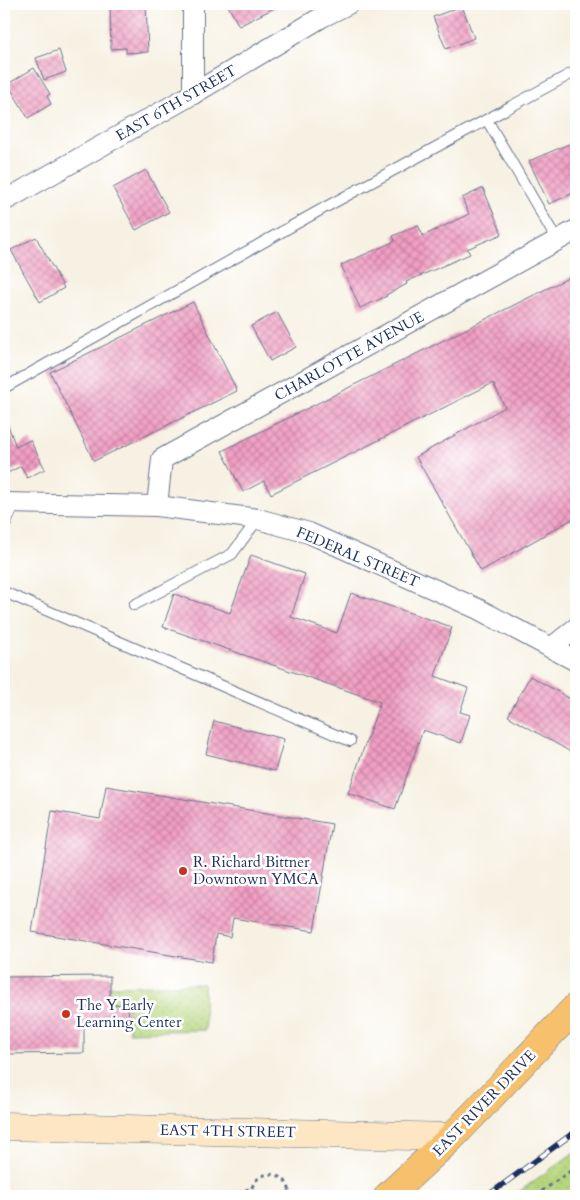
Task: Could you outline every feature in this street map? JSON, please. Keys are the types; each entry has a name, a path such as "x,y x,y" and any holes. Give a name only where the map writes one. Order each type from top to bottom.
{"main road":[{"name":"EAST RIVER DRIVE","path":"388,1196 452,1138 576,1007"},
{"name":"EAST 4TH STREET","path":"4,1126 452,1138"}],"street":[{"path":"192,4 193,94"},
{"name":"EAST 6TH STREET","path":"4,201 193,94 322,17 348,4"},
{"name":"CHARLOTTE AVENUE","path":"157,506 162,459 576,230"},
{"name":"FEDERAL STREET","path":"9,503 157,506 258,519 309,533 478,609 576,661"},
{"path":"551,648 576,628"}],"lane":[{"path":"4,388 324,208 576,71"},
{"path":"487,120 557,240"},
{"path":"4,527 9,503"},
{"path":"134,604 232,554 258,519"},
{"path":"4,592 350,741"}],"path":[{"path":"535,1196 576,1167"},
{"path":"230,1196 251,1188 259,1178 270,1174 277,1175 286,1183 290,1196"},
{"path":"250,1196 251,1188"}],"green space":[{"path":"204,984 205,1030 129,1032 128,1004 110,1005 110,986"},
{"path":"576,1151 576,1196 513,1196"}],"building":[{"path":"110,4 146,4 148,52 126,53 126,48 111,49"},
{"path":"227,4 282,4 239,26"},
{"path":"462,6 474,38 446,49 433,17"},
{"path":"59,50 66,72 44,80 36,58"},
{"path":"34,68 50,94 47,96 51,104 28,118 8,84"},
{"path":"576,141 576,192 549,204 529,161"},
{"path":"146,170 169,212 136,230 113,188"},
{"path":"483,188 502,234 467,249 470,254 406,282 407,284 387,296 360,308 341,265 395,241 393,236 418,225 423,236 469,214 462,198"},
{"path":"36,237 64,288 40,302 11,250"},
{"path":"576,274 576,517 481,571 416,457 505,407 493,383 271,494 264,481 243,492 222,451"},
{"path":"193,302 237,391 94,461 50,372"},
{"path":"277,312 296,347 270,361 251,326"},
{"path":"5,417 16,447 30,440 45,469 27,478 21,466 4,475"},
{"path":"251,555 305,574 291,617 337,633 351,593 452,627 435,676 468,688 460,712 470,715 461,743 423,730 395,809 348,793 380,702 163,627 174,594 230,613"},
{"path":"530,676 576,702 576,755 508,716"},
{"path":"214,721 284,739 275,771 206,754"},
{"name":"R. Richard Bittner Downtown YMCA","path":"106,786 332,824 314,931 233,918 230,937 216,934 212,962 32,932 52,811 100,819"},
{"name":"The Y Early Learning Center","path":"110,976 110,1005 128,1004 129,1024 84,1024 84,1053 4,1054 4,977"}],"railway":[{"path":"487,1196 576,1131"}],"place":[{"name":"R. Richard Bittner Downtown YMCA","path":"183,871"},
{"name":"The Y Early Learning Center","path":"66,1014"}]}
